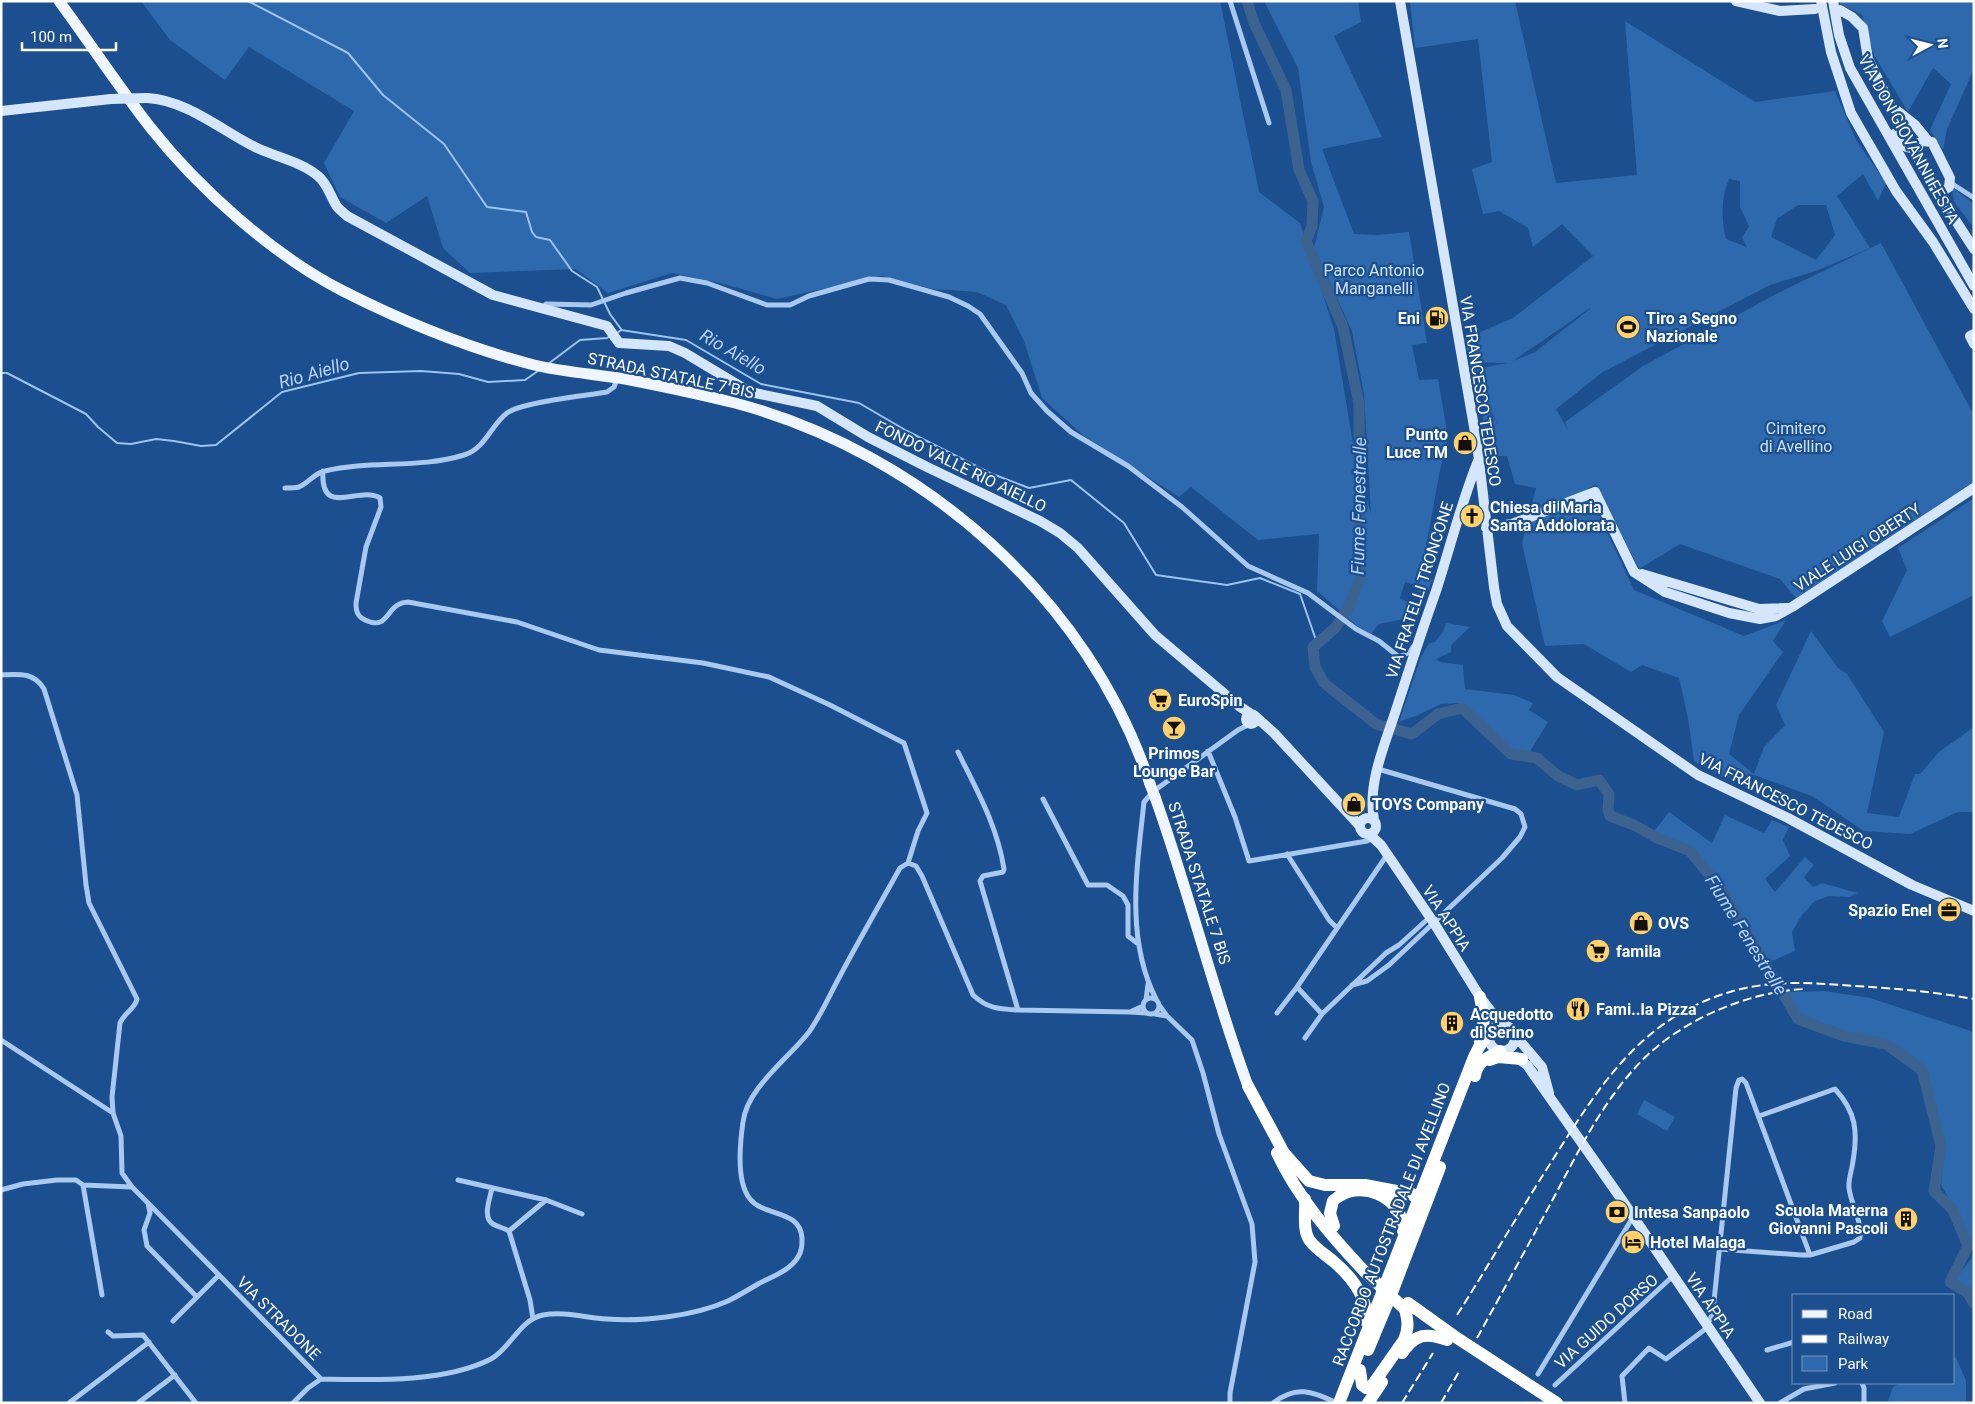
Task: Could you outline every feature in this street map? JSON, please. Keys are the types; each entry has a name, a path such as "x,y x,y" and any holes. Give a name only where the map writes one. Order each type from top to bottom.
{"highway":[{"path":"1477,1052 1484,1019 1484,1002"},
{"path":"1477,1052 1490,1032"},
{"path":"1475,1076 1477,1068 1482,1061 1501,1051"},
{"name":"RACCORDO AUTOSTRADALE DI AVELLINO","path":"1338,1403 1477,1052"},
{"path":"1475,1076 1483,1066 1493,1059 1509,1057 1522,1059"},
{"name":"RACCORDO AUTOSTRADALE DI AVELLINO","path":"1347,1403 1400,1272 1475,1076"},
{"path":"1248,1086 1305,1200 1368,1270 1447,1340 1542,1403"},
{"path":"1281,1155 1309,1181 1315,1184 1355,1184 1412,1194 1418,1199 1422,1207 1402,1259 1400,1272"},
{"path":"1281,1155 1311,1195 1328,1225"},
{"path":"1398,1191 1414,1185 1429,1173"},
{"path":"1328,1225 1330,1208 1336,1199 1355,1191 1370,1192 1389,1201 1398,1208 1404,1222 1403,1238"},
{"path":"1305,1200 1306,1229 1310,1241 1349,1277 1358,1289 1366,1307 1366,1333"},
{"path":"1315,1246 1311,1230 1314,1224 1328,1225"},
{"path":"1358,1289 1370,1294 1384,1286"},
{"path":"1360,1370 1361,1383 1366,1388 1371,1387 1404,1340 1408,1331 1407,1306"},
{"path":"1407,1306 1557,1403"},
{"path":"1368,1403 1406,1347 1416,1338 1434,1335 1447,1340"}],"main road":[{"name":"STRADA STATALE 7 BIS","path":"59,1 151,128 201,183 254,231 296,262 340,290 441,336 536,366 617,378 736,403 818,430 870,456 954,511 1024,575 1086,651 1128,724 1154,791 1231,1038 1248,1086"}],"street":[{"path":"1230,1 1269,123"},
{"name":"VIA FRANCESCO TEDESCO","path":"1400,1 1467,385 1494,587 1502,617 1512,632 1557,676 1698,775 1788,818 1912,885 1974,911"},
{"path":"1736,1 1780,11 1818,5"},
{"name":"VIA DON GIOVANNI FESTA","path":"1833,1 1839,34 1850,68 1861,90 1936,216 1974,286"},
{"name":"VIA DON GIOVANNI FESTA","path":"1818,5 1850,113 1896,191 1933,242 1974,309"},
{"path":"1840,10 1852,17 1863,28 1868,59 1891,106 1915,124 1928,141 1932,142 1950,178 1949,187 1941,192"},
{"path":"1861,90 1884,116 1899,143 1905,147 1917,148"},
{"path":"1,111 111,99 162,99 189,110 256,147 304,167 319,176 329,190 336,206 347,216 493,295 543,308 546,304 591,305 680,278 707,283 767,305 790,305 809,296 869,279 889,280 948,298 968,306 980,314 1022,373 1031,393 1047,411 1071,432 1128,466 1248,566 1308,593 1344,621 1379,641 1399,656 1410,652 1416,642 1418,642"},
{"path":"1928,141 1919,143 1916,154 1934,188 1941,192 1943,201 1974,249"},
{"path":"1950,183 1974,198"},
{"name":"FONDO VALLE RIO AIELLO","path":"543,308 607,326 619,342 669,346 685,353 750,392 817,406 853,428 919,463 1040,520 1078,548 1155,635 1238,706 1250,719 1266,725"},
{"path":"1974,334 1970,336 1974,344"},
{"path":"284,488 298,487 323,471 358,465 427,463 466,455 478,448 507,413 531,404 607,392 614,387 617,378"},
{"name":"VIA FRATELLI TRONCONE","path":"1378,769 1468,485 1478,460"},
{"path":"293,1403 321,1379 433,1376 466,1368 493,1358 522,1327 541,1316 557,1314 607,1319 647,1320 698,1310 726,1302 788,1269 797,1259 802,1246 801,1233 796,1223 787,1216 757,1206 749,1198 744,1187 740,1153 743,1118 755,1093 809,1032 900,868 908,863 918,831 927,813 904,743 830,705 769,677 702,664 599,650 517,622 408,602 400,602 379,624 374,624 361,618 356,612 356,603 366,547 381,507 380,498 368,494 335,499 324,488 323,471"},
{"name":"VIALE LUIGI OBERTY","path":"1486,528 1512,524 1595,492 1634,572 1665,592 1729,613 1760,619 1776,616 1792,607 1974,488"},
{"path":"1,675 15,674 34,677 44,689 75,789 89,902 137,1000 136,1004 123,1016 120,1023 112,1097 113,1113 121,1136 122,1172 132,1188"},
{"path":"1230,1403 1230,1393 1255,1262 1252,1224 1219,1134 1203,1072 1192,1040 1167,1016 1148,983 1137,943 1136,890 1144,802 1154,791 1238,730 1250,719"},
{"name":"VIA APPIA","path":"1266,725 1366,825 1432,920 1484,1002 1511,1028 1542,1067 1552,1101"},
{"path":"1208,751 1235,817 1249,861 1367,841 1366,825 1372,808 1378,769 1515,809 1521,814 1523,819 1525,827 1520,838 1502,858 1432,920 1397,948 1386,952 1322,1014 1304,1038"},
{"path":"958,752 993,822 1000,846 1003,872 983,876 980,881 1018,1010"},
{"path":"1043,799 1088,885 1107,885 1123,896 1128,905 1128,936 1137,943"},
{"path":"1277,1013 1337,928 1384,850"},
{"path":"1287,854 1329,920 1337,928"},
{"path":"908,863 916,866 922,876 973,995 984,1005 1000,1009 1130,1012 1167,1016"},
{"path":"1352,985 1367,981 1389,966 1432,920"},
{"path":"1397,948 1403,953"},
{"path":"1130,1012 1143,1006 1146,1000 1148,983"},
{"path":"1297,987 1322,1014"},
{"path":"1146,1000 1151,998 1158,1002"},
{"path":"1154,1014 1158,1012 1158,1002"},
{"name":"VIA APPIA","path":"1484,1002 1490,1032 1490,1045 1501,1051"},
{"path":"1143,1006 1146,1013"},
{"path":"1490,1032 1499,1025 1506,1025"},
{"path":"1501,1051 1511,1048 1515,1035"},
{"path":"1,1040 113,1113"},
{"path":"1501,1051 1522,1059"},
{"name":"VIA APPIA","path":"1522,1059 1633,1216 1760,1403"},
{"path":"1625,1403 1622,1376 1649,1348 1666,1359 1707,1325 1710,1320 1713,1311 1736,1088 1739,1080 1742,1079 1746,1083 1810,1255"},
{"path":"1719,1249 1810,1255 1854,1242 1860,1238 1858,1218 1849,1187 1855,1141 1853,1114 1835,1089 1759,1116"},
{"path":"1,1190 23,1184 57,1180 76,1180 81,1184 132,1188"},
{"path":"458,1180 546,1200 582,1214"},
{"path":"81,1184 102,1295"},
{"name":"VIA STRADONE","path":"132,1188 321,1379"},
{"path":"492,1188 487,1214 489,1221 495,1226 509,1231 530,1300 533,1319"},
{"path":"509,1231 546,1200"},
{"path":"148,1203 150,1213 144,1230 146,1246 197,1297"},
{"path":"1538,1374 1633,1216"},
{"name":"VIA STRADONE","path":"173,1321 219,1275"},
{"name":"VIA GUIDO DORSO","path":"1555,1385 1674,1276"},
{"path":"108,1332 113,1336 143,1335 196,1403"},
{"path":"69,1403 149,1342"},
{"path":"1767,1350 1792,1343"},
{"path":"138,1403 175,1375"},
{"path":"1780,1403 1804,1389 1830,1384"},
{"path":"1862,1384 1864,1403"},
{"path":"1272,1403 1283,1395 1297,1391 1314,1393 1338,1403"}],"green space":[{"name":"Parco Antonio Manganelli","path":"141,1 1220,1 1259,192 1300,223 1334,329 1355,456 1371,514 1364,394 1352,331 1314,248 1324,207 1311,162 1298,68 1264,1 1358,1 1361,22 1334,36 1382,137 1322,149 1354,234 1377,235 1409,232 1427,343 1412,345 1419,380 1438,379 1448,437 1422,569 1432,580 1425,598 1413,584 1405,582 1400,598 1409,603 1404,619 1379,624 1371,634 1357,626 1317,591 1319,534 1258,540 1191,487 1179,497 1084,436 1042,398 1024,341 1006,305 977,292 933,289 882,276 777,299 720,283 672,273 608,293 576,269 470,273 443,248 427,196 386,223 340,197 324,163 354,111 249,47 225,80 170,40"},
{"name":"Cimitero di Avellino","path":"1515,1 1556,183 1637,175 1625,21 1755,102 1835,91 1856,140 1886,183 1878,201 1863,174 1837,196 1870,248 1816,271 1770,285 1603,372 1556,409 1568,430 1565,422 1643,366 1782,291 1881,243 1974,415 1974,482 1796,598 1780,579 1680,544 1639,569 1596,484 1587,489 1634,590 1744,636 1786,620 1773,641 1783,652 1739,715 1729,754 1754,774 1764,747 1785,725 1776,705 1811,631 1838,668 1847,674 1884,732 1867,813 1899,817 1915,774 1920,774 1939,752 1974,727 1974,812 1958,812 1910,834 1864,831 1812,796 1754,775 1734,774 1726,779 1694,761 1688,718 1679,678 1642,665 1631,672 1584,644 1545,646 1522,543 1536,488 1515,484 1507,456 1486,456 1483,417 1488,410 1498,424 1475,383 1472,370 1507,363 1470,362 1464,339 1513,318 1593,256 1562,224 1533,247 1528,228 1499,211 1483,214 1472,169 1492,162 1478,39 1415,48 1410,2","holes":["1729,179 1740,181 1740,207 1749,226 1742,238 1747,247 1726,239 1723,209 1724,194","1798,205 1826,205 1835,235 1816,260 1771,237 1777,219","1590,308 1535,352 1513,361"]},
{"path":"1840,1 1974,1 1974,69 1947,129 1943,150 1930,130 1951,84 1933,68 1908,112 1874,55 1862,15 1840,4"},
{"path":"1952,187 1974,204 1974,228 1954,202"},
{"path":"1974,498 1974,595 1890,637 1882,621 1907,570 1898,548"},
{"path":"1446,623 1470,627 1451,645 1451,652 1436,659 1440,662 1463,665 1465,689 1514,695 1533,703 1529,710 1548,722 1529,753 1506,747 1467,706 1458,703 1441,704 1399,722 1421,657 1429,643 1435,642 1443,632"},
{"path":"1669,812 1712,843 1725,815 1764,833 1772,820 1789,827 1783,840 1790,856 1765,879 1775,892 1805,857 1814,865 1804,877 1813,887 1822,883 1858,893 1849,897 1829,896 1815,901 1802,915 1792,932 1795,951 1765,964 1723,892 1690,851 1652,834"},
{"path":"1824,991 1870,998 1974,1033 1974,1116 1972,1117 1974,1120 1974,1253 1956,1211 1941,1185 1945,1147 1924,1070 1888,1044 1851,1035 1801,1017 1784,992"},
{"path":"1644,1100 1675,1117 1667,1131 1637,1114"},
{"path":"1974,1255 1974,1298 1969,1291 1954,1281"},
{"path":"1955,1358 1966,1381 1966,1403 1898,1403 1888,1401 1893,1387 1900,1384 1955,1384"}],"waterway":[{"path":"248,1 348,53 383,95 444,144 487,207 526,212 532,232 536,237 550,240 572,271 597,287 610,314 621,329"},
{"name":"Fiume Fenestrelle","path":"1247,1 1254,23 1286,90 1299,170 1313,201 1312,226 1306,241 1343,327 1359,404 1360,579 1348,609 1335,628 1313,647 1315,667 1324,683 1376,724 1412,734 1438,714 1462,708 1511,754 1537,758 1558,776 1577,785 1599,780 1609,794 1608,810 1610,816 1690,851 1723,892 1798,1019 1844,1036 1886,1044 1922,1070 1941,1146 1934,1191 1953,1210 1968,1246 1950,1282 1967,1292 1974,1303"},
{"name":"Rio Aiello","path":"617,333 621,330 686,340 761,384 859,403 907,431 990,473 1029,488 1071,480 1124,523 1156,575 1227,585 1260,578 1300,594 1317,643"},
{"name":"Rio Aiello","path":"548,364 580,340 607,338 610,336"},
{"name":"Rio Aiello","path":"1,373 7,373 86,414 117,443 131,444 156,439 201,446 216,445 282,392 359,373 421,371 459,374 488,382 525,380 538,371"}],"railway":[{"path":"1457,1315 1587,1107 1628,1056 1651,1034 1677,1015 1707,1000 1741,989 1783,983 1884,988 1974,999"},
{"path":"1477,1338 1589,1133 1621,1084 1634,1069 1650,1052 1669,1038 1690,1024 1712,1013 1758,996 1805,989"},
{"path":"1402,1403 1433,1353"},
{"path":"1441,1403 1460,1370"}],"place":[{"name":"Eni","path":"1437,318"},
{"name":"Tiro a Segno Nazionale","path":"1628,327"},
{"name":"Punto Luce TM","path":"1465,443"},
{"name":"Chiesa di Maria Santa Addolorata","path":"1472,516"},
{"name":"EuroSpin","path":"1160,700"},
{"name":"Primos Lounge Bar","path":"1174,728"},
{"name":"TOYS Company","path":"1354,804"},
{"name":"Spazio Enel","path":"1949,910"},
{"name":"OVS","path":"1641,923"},
{"name":"famila","path":"1598,951"},
{"name":"Fami..la Pizza","path":"1578,1009"},
{"name":"Acquedotto di Serino","path":"1452,1023"},
{"name":"Intesa Sanpaolo","path":"1617,1212"},
{"name":"Scuola Materna Giovanni Pascoli","path":"1906,1219"},
{"name":"Hotel Malaga","path":"1633,1242"}]}
